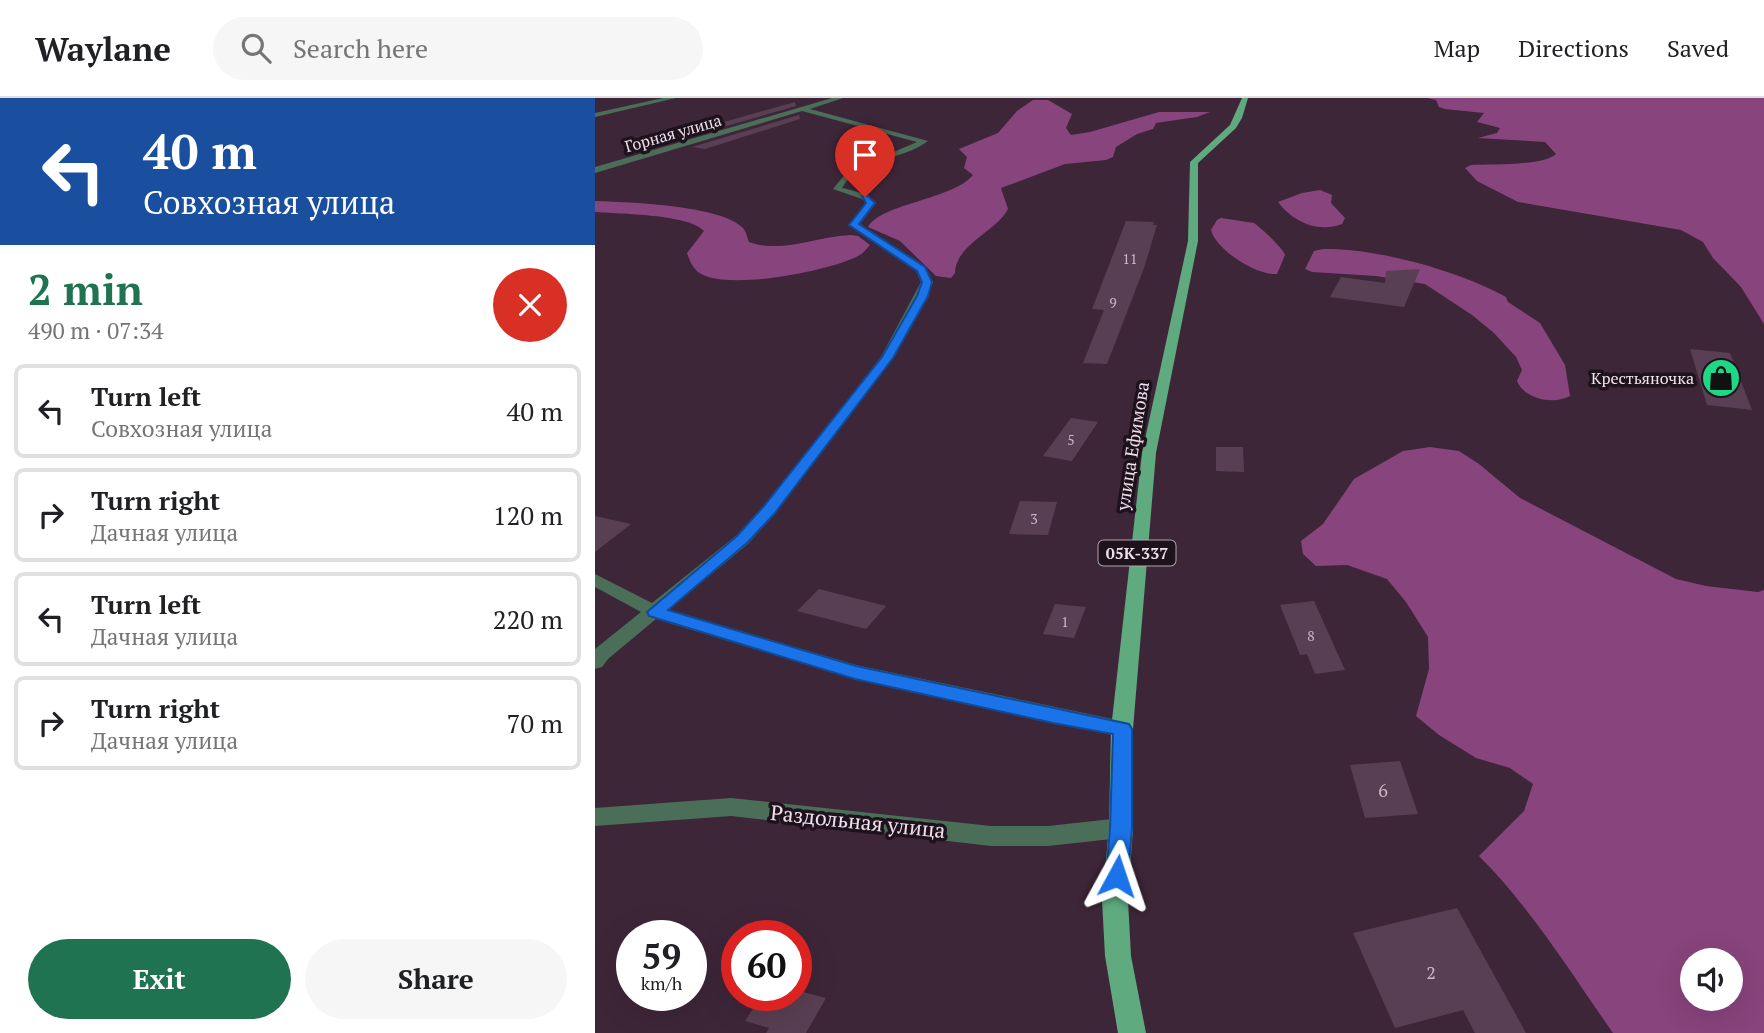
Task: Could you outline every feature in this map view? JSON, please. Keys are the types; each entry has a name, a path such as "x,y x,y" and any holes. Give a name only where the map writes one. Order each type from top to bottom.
{"main road":[{"name":"улица Ефимова","path":"1132,1033 1118,956 1115,900 1121,828 1122,729 1149,453 1193,241 1194,212 1190,184 1194,162 1226,137 1243,111 1245,98"}],"street":[{"path":"595,115 673,98"},
{"name":"Горная улица","path":"595,170 840,98"},
{"path":"595,662 601,654 743,539 770,509 887,358 922,296 927,282 921,269 854,225 871,203 837,189 840,181 852,174 924,141 801,109"},
{"path":"595,580 655,612 855,672 1122,729"},
{"name":"Раздольная улица","path":"595,817 731,807 991,836 1048,836 1121,828"}],"shaded area":[{"path":"1427,98 1764,98 1764,324 1741,287 1713,258 1703,242 1681,230 1518,202 1477,181 1465,168 1471,165 1540,161 1556,154 1545,142 1478,138 1497,133 1500,128 1477,122 1484,113 1445,109 1439,107 1436,100"},
{"path":"1033,100 1048,100 1072,114 1066,128 1071,135 1159,112 1210,112 1197,117 1156,123 1153,129 1137,134 1116,147 1113,157 1106,160 1065,164 1001,188 1008,209 995,225 962,254 951,278 936,276 900,241 868,227 887,212 963,183 973,175 964,168 967,157 959,149 998,133 1017,111"},
{"path":"1320,190 1332,195 1331,203 1345,218 1342,224 1324,227 1307,224 1291,215 1278,202 1302,193"},
{"path":"595,201 672,206 715,214 732,220 743,228 749,242 762,245 788,245 851,235 858,236 870,245 860,255 844,262 802,273 753,280 711,278 696,270 687,253 704,231 696,225 669,218 595,212"},
{"path":"1221,218 1254,223 1271,238 1285,255 1277,274 1269,274 1249,266 1221,246 1211,230"},
{"path":"1323,249 1368,252 1417,263 1465,278 1506,297 1508,302 1540,323 1565,365 1570,396 1548,400 1526,392 1517,381 1522,370 1516,357 1494,333 1425,284 1376,276 1312,272 1305,269 1314,251"},
{"path":"1430,447 1459,451 1520,498 1676,579 1706,586 1758,592 1764,590 1764,1033 1613,1033 1533,919 1479,856 1524,811 1533,784 1510,768 1476,758 1439,735 1416,716 1429,669 1428,637 1406,602 1387,579 1347,565 1316,566 1303,554 1301,541 1323,524 1354,479 1403,451"}],"building":[{"path":"795,102 796,106 671,142 659,140"},
{"path":"799,115 800,119 705,149 692,147"},
{"path":"1126,221 1154,222 1153,225 1157,225 1144,268 1107,364 1083,363 1104,310 1092,309"},
{"path":"1420,269 1404,307 1330,297 1341,277 1385,283 1386,271"},
{"path":"1690,349 1730,353 1752,410 1707,405"},
{"path":"1071,418 1098,422 1072,461 1043,456"},
{"path":"1216,447 1243,447 1244,472 1216,471"},
{"path":"1020,501 1057,502 1048,535 1009,534"},
{"path":"595,516 631,524 595,552"},
{"path":"819,589 886,606 866,629 797,611"},
{"path":"1314,601 1345,670 1315,674 1307,654 1300,655 1280,605"},
{"path":"1055,604 1086,607 1074,638 1043,634"},
{"path":"1400,761 1418,814 1365,818 1350,765"},
{"path":"1457,908 1526,1033 1475,1033 1463,1010 1395,1028 1353,933"},
{"path":"812,994 826,998 806,1033 766,1033 769,1028 745,1021 751,1011 812,1011"}],"place":[{"name":"Крестьяночка","path":"1721,378"}],"route":[{"path":"865,197 871,203 854,225 921,269 927,282 922,296 887,358 770,509 743,539 655,612 694,626 855,672 1122,729 1121,828 1117,876"}]}
